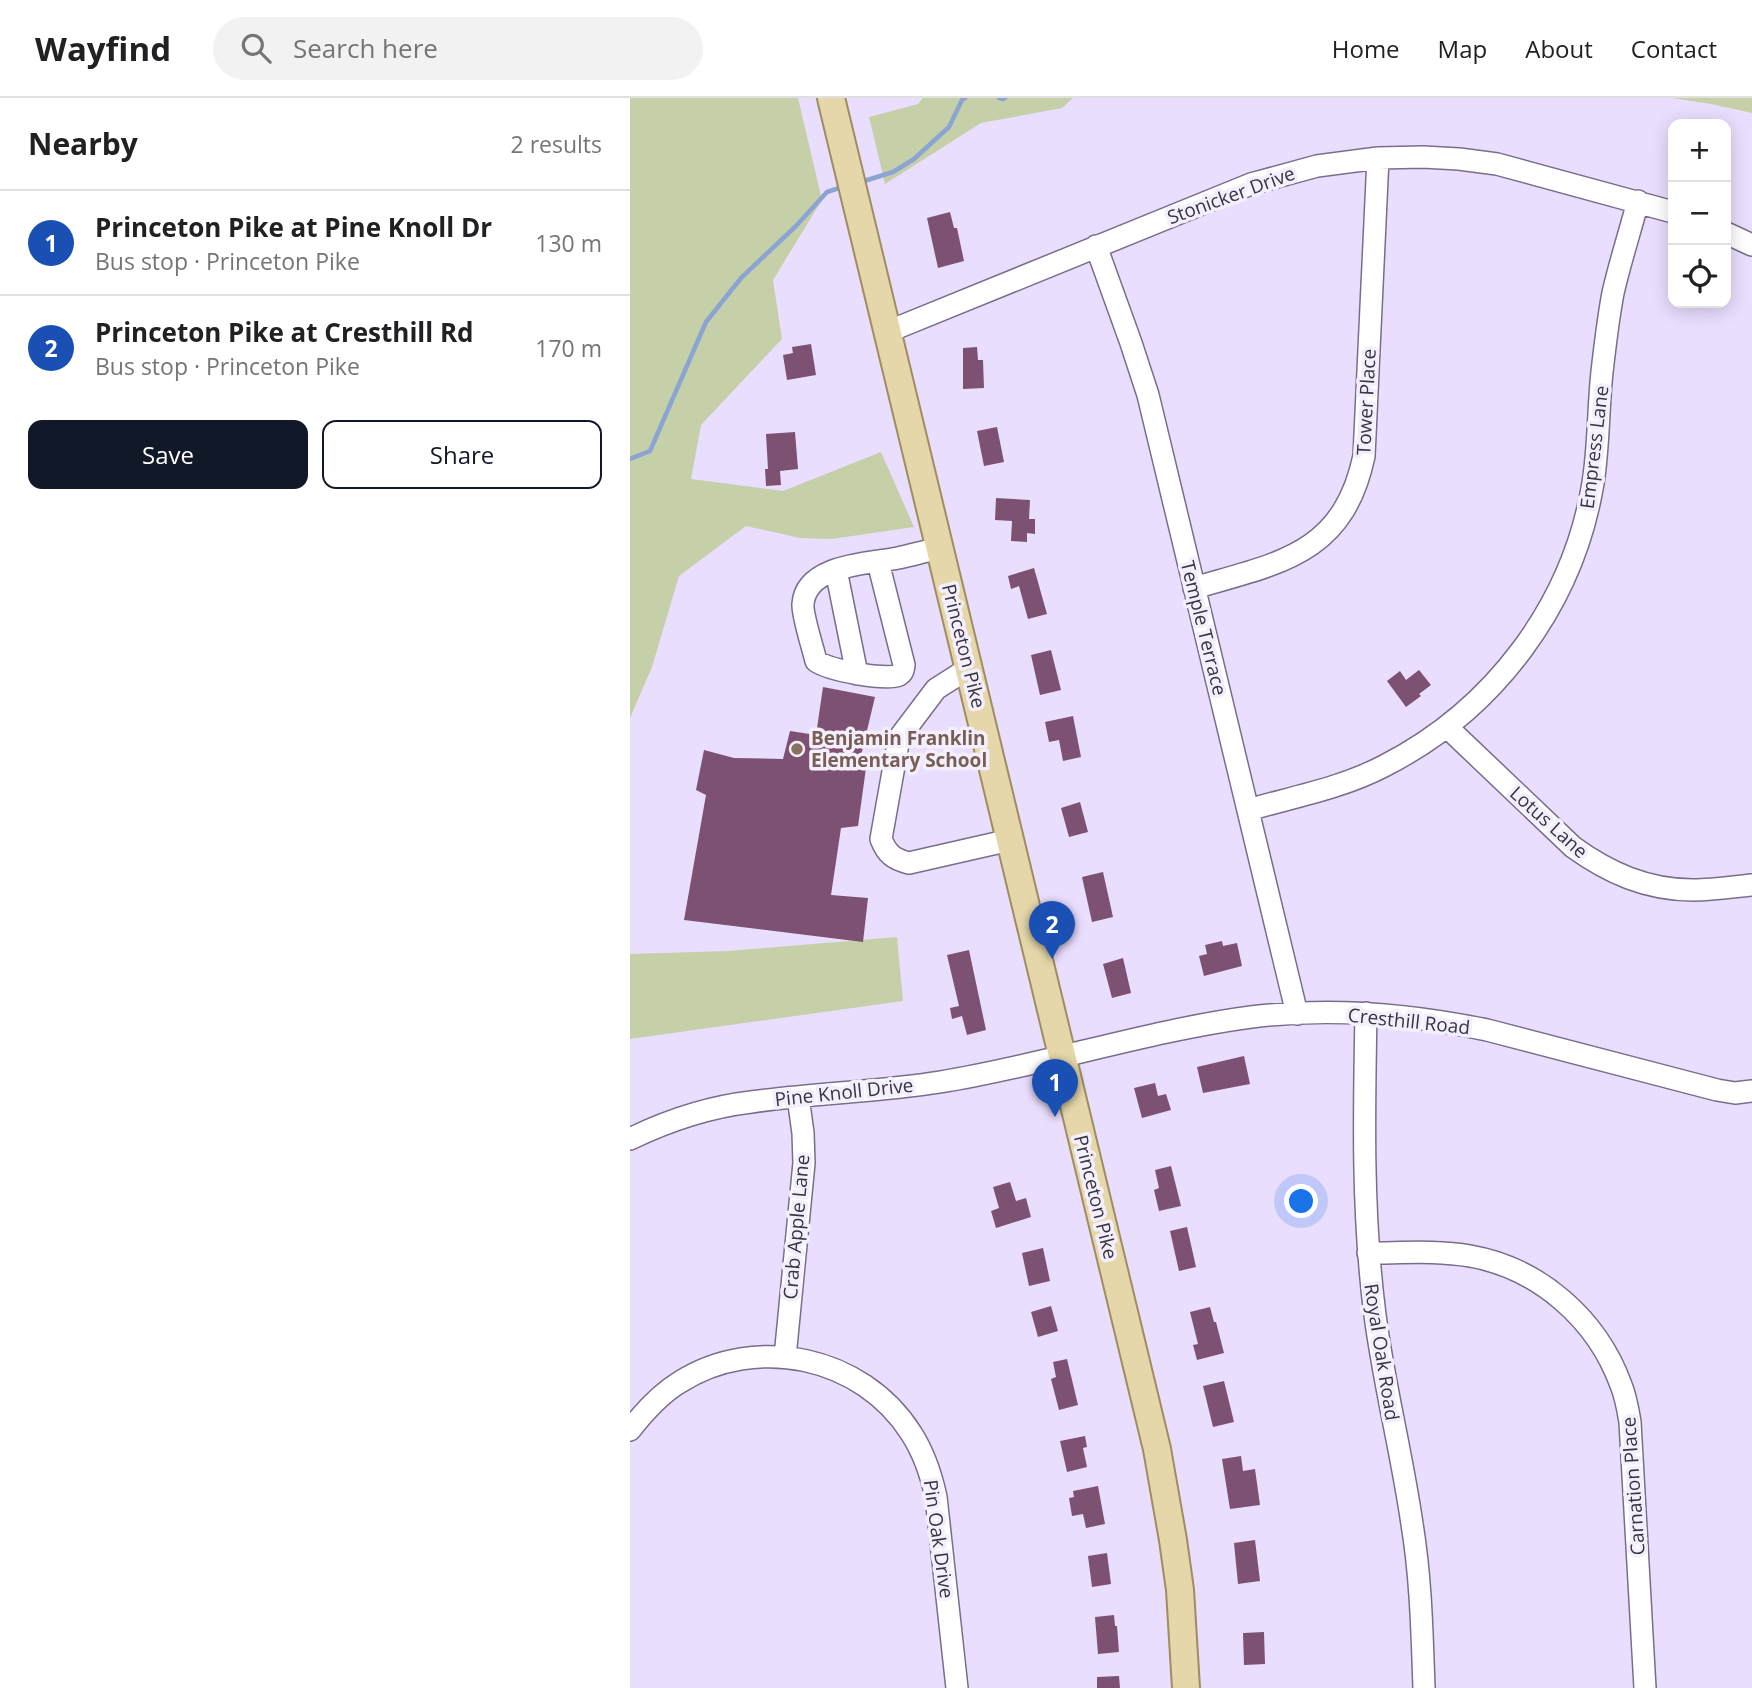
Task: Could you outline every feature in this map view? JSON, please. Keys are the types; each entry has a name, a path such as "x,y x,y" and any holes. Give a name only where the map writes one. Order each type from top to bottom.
{"main road":[{"name":"Princeton Pike","path":"831,98 1157,1449 1180,1590 1186,1688"}],"street":[{"name":"Stonicker Drive","path":"887,332 1262,180 1317,166 1378,158 1435,158 1497,164 1668,210"},
{"name":"Tower Place","path":"1194,588 1278,563 1297,554 1332,527 1352,496 1364,456 1378,158"},
{"name":"Empress Lane","path":"1248,810 1345,783 1417,748 1476,703 1524,648 1546,614 1577,547 1586,515 1593,482 1602,371 1613,294 1638,201"},
{"path":"1731,235 1752,245"},
{"name":"Temple Terrace","path":"1096,246 1148,396 1297,1014"},
{"path":"878,562 904,665 903,671 899,675 887,677 857,674 816,662 803,606 805,594 812,582 836,570 940,548"},
{"path":"836,570 857,674"},
{"path":"969,668 936,689 899,738 881,839 886,851 895,860 909,863 1010,840"},
{"name":"Lotus Lane","path":"1447,727 1573,847 1616,874 1641,883 1679,889 1704,890 1752,885"},
{"name":"Cresthill Road","path":"1062,1057 1204,1024 1297,1014 1366,1013 1464,1025 1717,1090 1735,1093 1752,1091"},
{"name":"Royal Oak Road","path":"1366,1013 1364,1153 1368,1253 1380,1350 1412,1524 1419,1584 1424,1688"},
{"name":"Pine Knoll Drive","path":"630,1139 680,1119 748,1102 937,1083 1062,1057"},
{"name":"Crab Apple Lane","path":"785,1357 804,1163 798,1097"},
{"name":"Carnation Place","path":"1368,1253 1445,1253 1493,1261 1540,1283 1562,1299 1597,1338 1622,1387 1630,1422 1646,1688"},
{"name":"Pin Oak Drive","path":"630,1430 643,1413 679,1383 699,1371 747,1357 785,1357 809,1361 855,1379 875,1393 911,1431 931,1474 936,1497 957,1688"}],"green space":[{"path":"630,98 798,98 822,200 773,280 782,339 701,425 691,479 783,491 881,452 914,527 832,539 800,538 746,526 679,576 652,667 630,718"},
{"path":"923,98 1073,98 1062,108 981,123 885,184 869,117 918,104"},
{"path":"1672,98 1752,98 1752,113 1711,104"},
{"path":"897,937 903,1001 630,1039 630,954 728,951"}],"building":[{"path":"950,212 954,228 957,228 964,261 938,268 927,218"},
{"path":"811,344 816,375 787,380 783,355 793,353 792,347"},
{"path":"977,347 978,360 983,360 984,388 963,389 963,348"},
{"path":"997,427 1004,462 984,466 977,431"},
{"path":"795,432 798,469 780,471 781,485 766,486 766,434"},
{"path":"996,498 1030,500 1029,519 1035,519 1035,534 1027,533 1027,542 1011,541 1012,521 995,520"},
{"path":"1034,568 1047,614 1028,619 1019,586 1011,589 1008,576"},
{"path":"1051,650 1061,690 1040,695 1031,655"},
{"path":"1419,670 1431,685 1406,707 1387,681 1400,671 1406,680"},
{"name":"Benjamin Franklin Elementary School","path":"823,687 875,697 859,764 866,768 858,826 841,828 831,895 868,898 863,942 684,920 706,795 696,790 704,750 734,758 783,759 790,731 816,735"},
{"path":"1073,716 1081,757 1063,761 1059,740 1049,742 1045,722"},
{"path":"1080,802 1088,832 1069,837 1061,808"},
{"path":"1103,872 1113,917 1092,922 1082,877"},
{"path":"1222,941 1223,946 1237,943 1242,966 1204,976 1199,956 1207,954 1205,945"},
{"path":"969,950 986,1030 967,1035 962,1016 952,1019 950,1008 959,1006 947,955"},
{"path":"1123,958 1131,993 1112,998 1103,964"},
{"path":"1244,1056 1250,1084 1203,1093 1197,1067"},
{"path":"1155,1083 1158,1096 1166,1094 1171,1110 1142,1118 1134,1088"},
{"path":"1171,1166 1181,1206 1159,1211 1154,1190 1159,1188 1155,1170"},
{"path":"1010,1182 1016,1201 1026,1198 1031,1217 996,1228 991,1211 999,1208 993,1187"},
{"path":"1187,1227 1196,1267 1179,1271 1170,1231"},
{"path":"1043,1248 1050,1281 1029,1286 1022,1253"},
{"path":"1051,1306 1058,1331 1038,1337 1031,1312"},
{"path":"1210,1307 1224,1353 1197,1360 1193,1345 1198,1344 1190,1312"},
{"path":"1067,1359 1078,1405 1059,1410 1051,1379 1056,1377 1053,1362"},
{"path":"1224,1381 1234,1422 1213,1427 1203,1386"},
{"path":"1085,1436 1087,1447 1083,1448 1087,1467 1067,1472 1060,1441"},
{"path":"1241,1456 1243,1471 1255,1469 1260,1505 1230,1509 1222,1459"},
{"path":"1098,1486 1105,1524 1086,1528 1083,1514 1072,1516 1069,1498 1074,1497 1073,1491"},
{"path":"1255,1540 1260,1581 1238,1584 1234,1543"},
{"path":"1107,1553 1111,1584 1092,1587 1088,1556"},
{"path":"1114,1615 1119,1652 1098,1654 1095,1617"},
{"path":"1264,1632 1265,1664 1244,1665 1243,1633"},
{"path":"1119,1676 1120,1688 1097,1688 1097,1677"}],"waterway":[{"path":"861,182 893,172 914,159 949,127 965,98"},
{"path":"999,98 1005,98"},
{"path":"630,459 650,451 706,322 741,278 796,226 827,192 842,187"}],"place":[{"name":"Benjamin Franklin Elementary School","path":"797,749"},
{"name":"Princeton Pike at Cresthill Rd","path":"1052,959"},
{"name":"Princeton Pike at Pine Knoll Dr","path":"1055,1117"}]}
